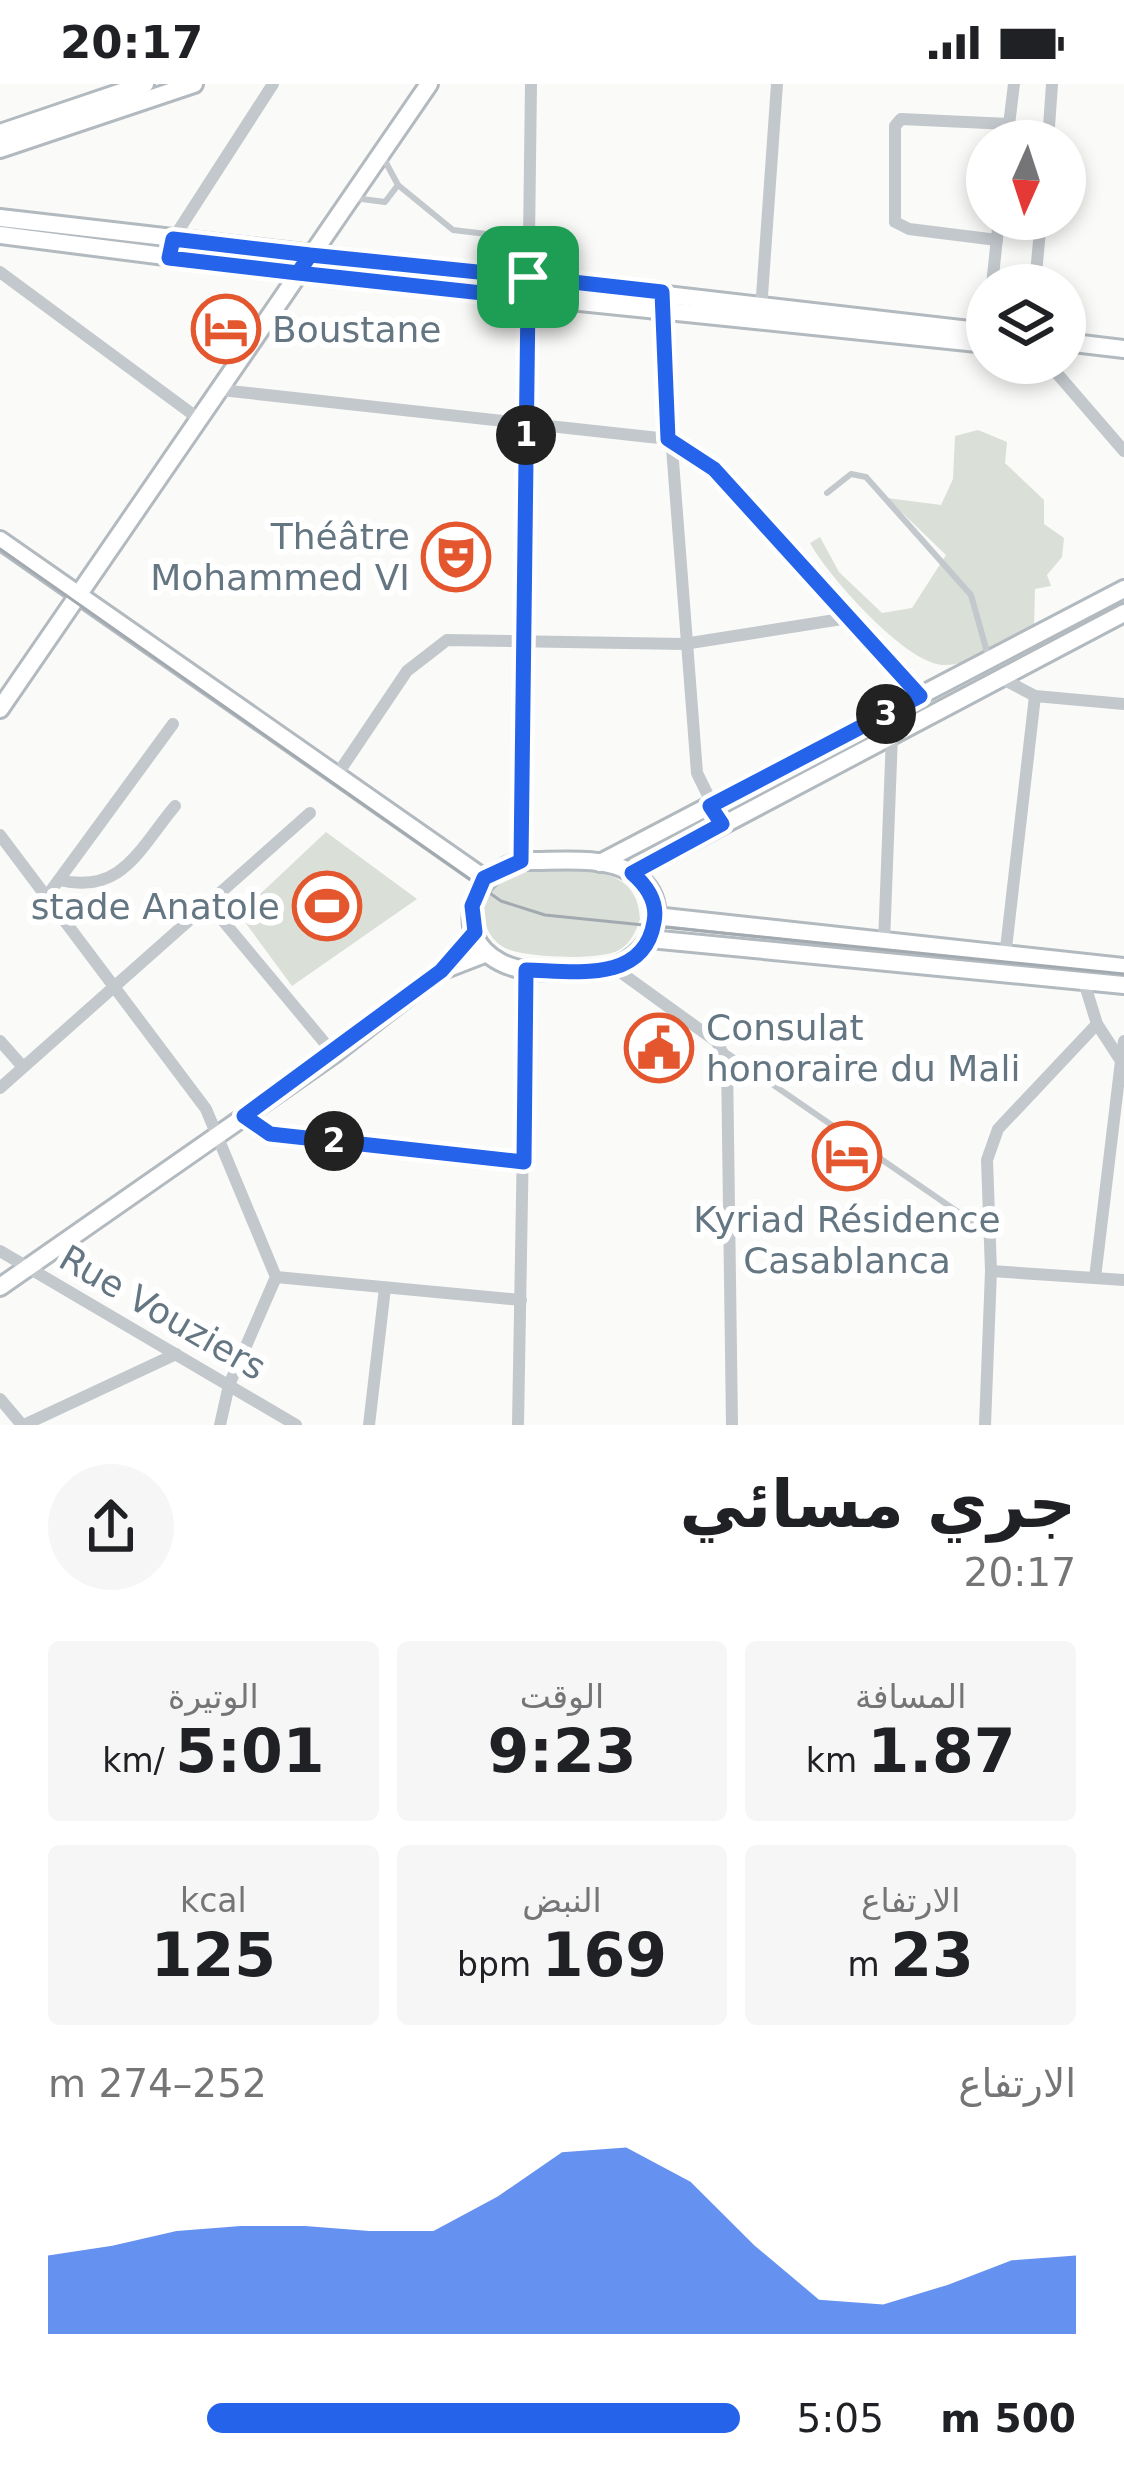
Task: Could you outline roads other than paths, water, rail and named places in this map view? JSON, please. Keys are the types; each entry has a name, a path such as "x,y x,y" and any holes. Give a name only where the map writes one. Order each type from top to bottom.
{"street":[{"path":"0,149 145,84"},
{"path":"0,133 42,127 194,84"},
{"path":"169,258 173,239 273,84"},
{"path":"0,709 429,84"},
{"path":"521,861 531,84"},
{"path":"761,312 777,84"},
{"path":"1010,120 1014,84"},
{"path":"1049,120 1052,84"},
{"path":"966,121 901,118 895,126 896,222 909,230 966,236"},
{"path":"0,218 528,277 662,301 966,329"},
{"path":"98,248 103,229"},
{"path":"0,235 528,298 662,301"},
{"path":"994,264 997,240"},
{"path":"364,280 366,261"},
{"path":"0,272 199,419"},
{"path":"662,301 668,439 697,773 722,824"},
{"path":"761,312 966,341"},
{"path":"1086,344 1124,349"},
{"path":"1086,355 1124,360"},
{"path":"1066,384 1124,451"},
{"path":"220,390 668,439 714,469 920,696"},
{"path":"0,540 484,878"},
{"path":"600,863 1124,590"},
{"path":"632,873 1124,613"},
{"path":"337,775 407,671 447,640 684,644 848,619"},
{"path":"1005,957 1032,694 1030,662"},
{"path":"1001,678 1032,694 1124,704"},
{"path":"47,896 173,724"},
{"path":"884,943 892,735"},
{"path":"59,880 97,885 117,877 175,806"},
{"path":"0,1088 310,813"},
{"path":"0,835 219,1131 276,1277 230,1385 220,1425"},
{"path":"521,861 600,863 632,873 650,894 655,916 650,939 635,958 616,969 526,970 488,953 475,932 472,906 484,878 521,861"},
{"path":"209,904 334,1054"},
{"path":"655,916 1124,967"},
{"path":"0,1287 334,1054 441,971 475,932"},
{"path":"650,939 1124,985"},
{"path":"441,971 488,953"},
{"path":"616,969 724,1051 730,1077 732,1425"},
{"path":"518,1425 526,970"},
{"path":"1084,982 1097,1024 1120,1060"},
{"path":"986,1425 992,1138 1097,1024"},
{"path":"0,1041 23,1067"},
{"path":"1095,1278 1124,1041"},
{"path":"244,1116 270,1134 524,1162"},
{"name":"Rue Vouziers","path":"0,1251 296,1425"},
{"path":"992,1271 1124,1280"},
{"path":"276,1277 521,1300"},
{"path":"369,1425 385,1288"},
{"path":"0,1399 23,1425 176,1354"}],"lane":[{"path":"381,153 398,185 453,230 528,238"},
{"path":"350,197 385,202 398,185"},
{"path":"826,493 851,474 866,477 971,595 989,660"},
{"path":"724,1051 987,1232"}],"tram line":[{"path":"0,549 501,901 545,915 1124,974"}],"place":[{"name":"Boustane","path":"226,329"},
{"name":"Théâtre Mohammed VI","path":"456,557"},
{"name":"stade Anatole","path":"327,906"},
{"name":"Consulat honoraire du Mali","path":"659,1048"},
{"name":"Kyriad Résidence Casablanca","path":"847,1156"}]}
